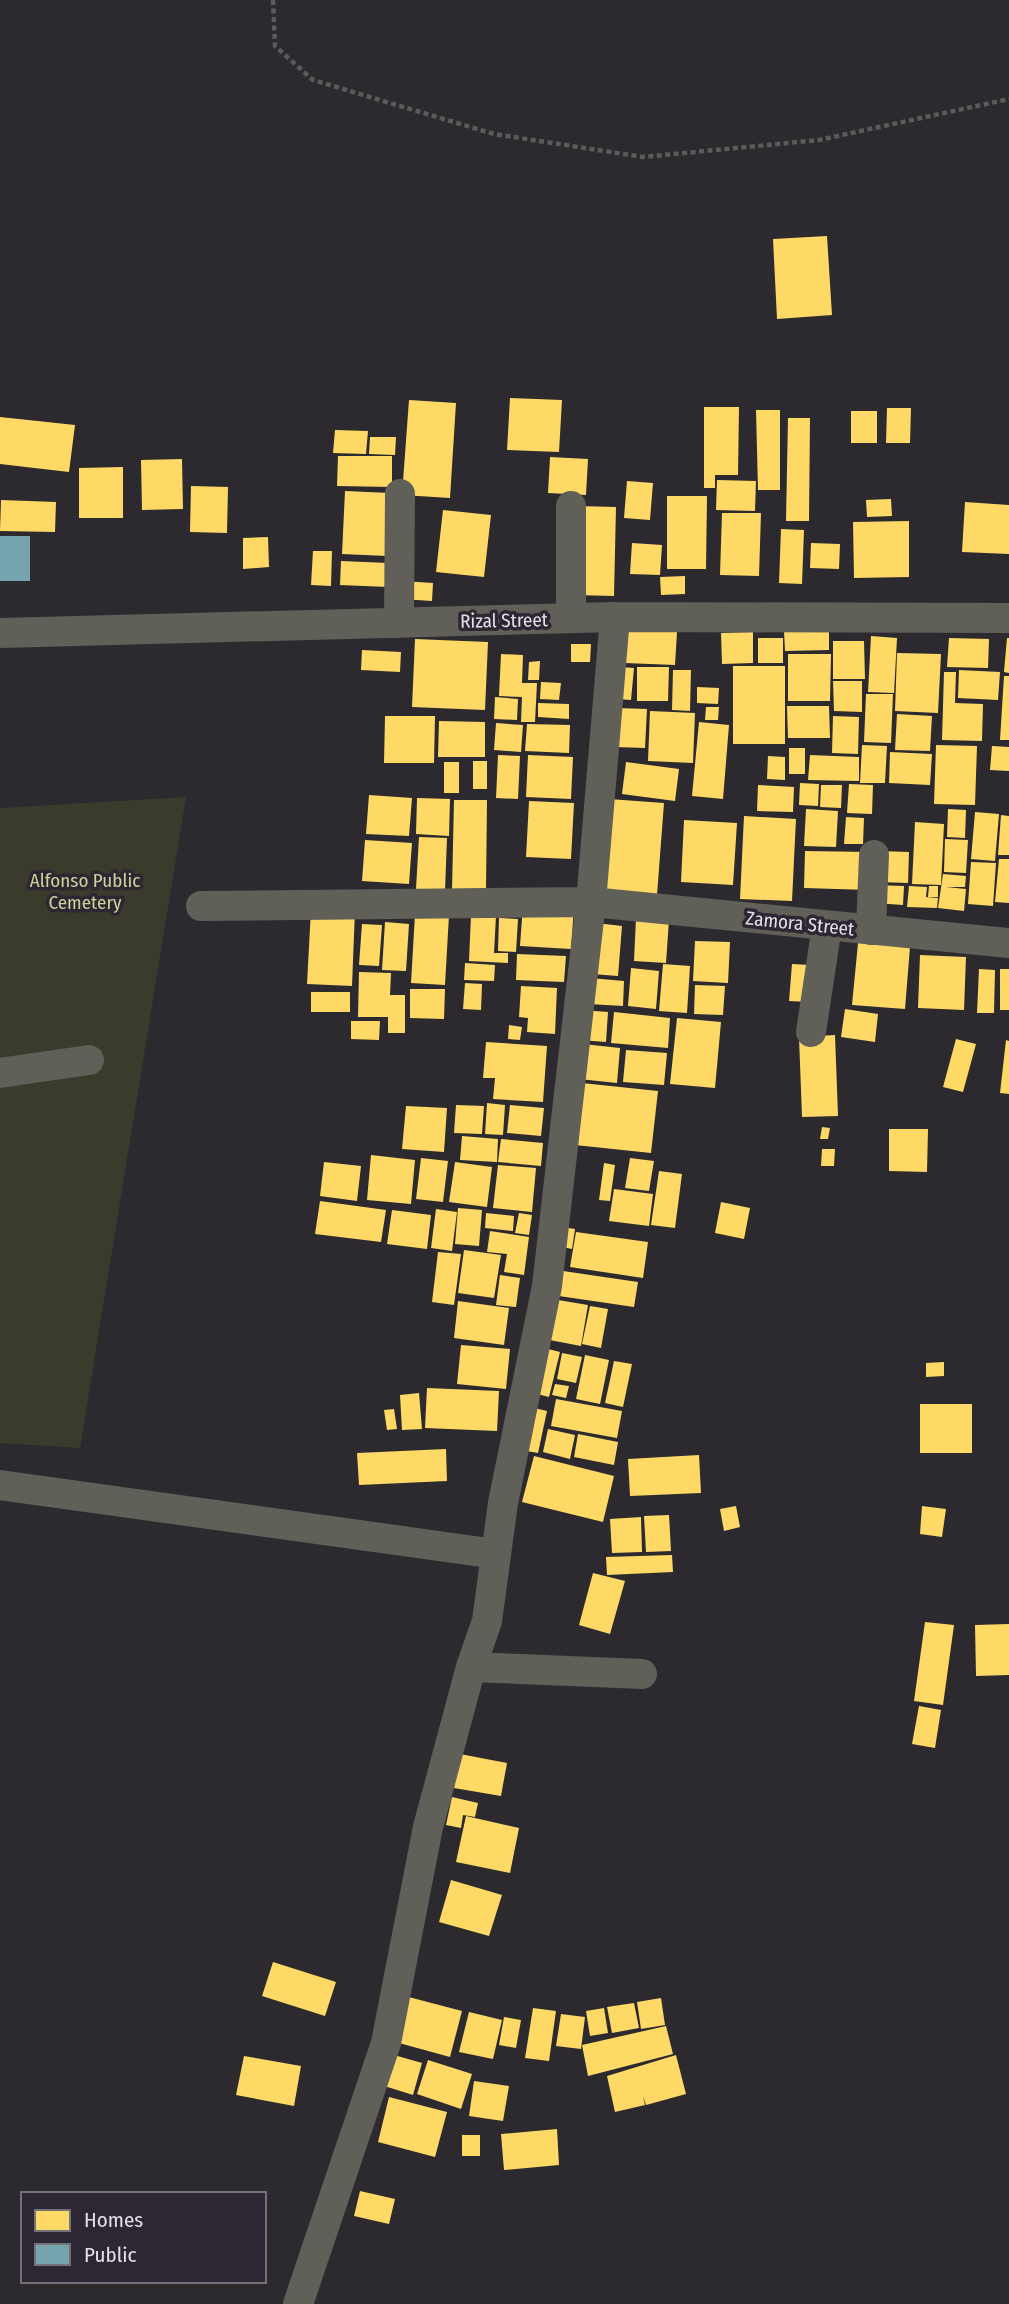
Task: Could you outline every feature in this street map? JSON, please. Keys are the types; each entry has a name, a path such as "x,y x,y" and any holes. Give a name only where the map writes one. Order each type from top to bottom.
{"street":[{"path":"400,494 400,622"},
{"path":"571,506 571,618"},
{"path":"298,2304 386,2043 428,1827 471,1667 487,1620 496,1554 547,1286 592,902 615,617"},
{"name":"Rizal Street","path":"0,632 615,617 1009,618"},
{"path":"871,930 874,855"},
{"name":"Zamora Street","path":"201,906 592,902 1009,943"},
{"path":"811,1032 827,926"},
{"path":"0,1073 89,1060"},
{"path":"0,1485 496,1554"},
{"path":"471,1667 642,1674"}],"path":[{"path":"272,0 275,46 313,80 494,134 643,157 819,140 1009,99"}],"green space":[{"name":"Alfonso Public Cemetery","path":"186,797 80,1448 0,1443 0,808"}],"building: Homes":[{"path":"827,236 832,315 777,319 773,239"},
{"path":"510,398 562,400 559,452 507,450"},
{"path":"409,400 456,403 450,498 402,495"},
{"path":"704,407 739,407 738,475 715,475 715,488 704,488"},
{"path":"887,408 911,408 910,443 886,443"},
{"path":"756,410 780,410 780,490 758,490"},
{"path":"851,411 877,411 877,443 851,443"},
{"path":"0,417 75,425 69,472 0,464"},
{"path":"788,418 810,418 809,521 786,521"},
{"path":"335,430 368,431 366,454 333,453"},
{"path":"370,437 396,437 395,455 369,454"},
{"path":"338,456 392,456 392,487 337,486"},
{"path":"550,457 588,459 586,495 548,493"},
{"path":"182,459 183,509 142,510 141,460"},
{"path":"123,467 123,518 79,518 79,468"},
{"path":"717,480 756,481 755,511 716,510"},
{"path":"627,481 653,483 650,520 624,518"},
{"path":"191,486 228,487 227,533 190,532"},
{"path":"345,491 390,493 387,556 342,554"},
{"path":"667,496 707,496 706,569 667,569"},
{"path":"891,499 892,516 867,517 866,500"},
{"path":"1,500 56,502 55,532 0,531"},
{"path":"965,502 1009,505 1009,554 962,552"},
{"path":"578,506 616,507 614,596 576,595"},
{"path":"443,510 491,515 484,577 436,572"},
{"path":"722,513 761,513 759,576 720,575"},
{"path":"909,521 909,577 854,578 853,522"},
{"path":"781,529 804,530 802,584 779,583"},
{"path":"268,537 269,567 243,569 243,538"},
{"path":"632,543 662,545 660,575 630,574"},
{"path":"811,543 840,544 839,569 810,568"},
{"path":"313,551 332,551 331,586 311,585"},
{"path":"341,561 389,563 388,587 340,585"},
{"path":"685,576 685,594 661,595 660,577"},
{"path":"402,581 433,583 432,601 401,599"},
{"path":"829,630 829,650 785,651 784,631"},
{"path":"627,631 677,632 675,665 625,663"},
{"path":"753,632 753,663 722,664 721,633"},
{"path":"871,636 897,638 894,693 868,692"},
{"path":"758,638 783,638 783,663 758,663"},
{"path":"949,638 989,639 988,668 947,667"},
{"path":"1009,638 1009,673 1004,672"},
{"path":"415,639 488,642 485,710 412,707"},
{"path":"833,641 864,641 865,679 833,679"},
{"path":"571,644 591,644 590,662 571,662"},
{"path":"362,650 401,652 400,672 361,670"},
{"path":"897,653 941,654 938,713 895,711"},
{"path":"501,654 523,655 522,683 537,683 535,722 521,722 522,697 499,696"},
{"path":"788,654 831,654 830,701 788,701"},
{"path":"540,661 539,680 528,680 529,662"},
{"path":"733,666 785,666 785,744 733,744"},
{"path":"620,667 634,668 631,700 618,699"},
{"path":"637,667 669,667 668,701 637,701"},
{"path":"673,670 691,670 690,711 672,710"},
{"path":"959,670 1000,672 998,700 958,698"},
{"path":"944,672 956,672 955,703 983,704 982,741 942,740"},
{"path":"1004,676 1009,676 1009,740 1000,740"},
{"path":"833,681 862,681 862,712 834,711"},
{"path":"541,682 561,683 559,700 540,699"},
{"path":"697,687 719,688 718,704 697,703"},
{"path":"866,694 893,694 891,743 864,742"},
{"path":"495,697 518,699 517,720 494,719"},
{"path":"538,703 569,704 569,719 538,717"},
{"path":"787,706 829,706 830,738 788,738"},
{"path":"706,707 719,707 718,720 705,720"},
{"path":"616,708 647,709 645,748 615,747"},
{"path":"650,711 695,713 693,763 648,761"},
{"path":"897,714 932,716 930,751 895,750"},
{"path":"385,716 435,716 434,763 384,763"},
{"path":"833,716 859,717 858,754 832,753"},
{"path":"439,721 485,722 485,757 438,757"},
{"path":"699,722 729,725 723,799 692,796"},
{"path":"496,723 523,725 521,752 494,750"},
{"path":"527,724 570,725 569,753 525,751"},
{"path":"862,745 887,746 885,783 860,783"},
{"path":"936,745 977,746 975,805 934,804"},
{"path":"992,746 1009,747 1009,771 990,770"},
{"path":"789,748 805,748 805,774 789,774"},
{"path":"890,752 932,754 930,785 889,783"},
{"path":"498,755 520,756 518,799 496,798"},
{"path":"528,755 573,757 571,799 526,797"},
{"path":"810,755 859,757 859,781 808,780"},
{"path":"768,756 785,757 785,780 767,779"},
{"path":"473,761 487,761 487,789 473,789"},
{"path":"444,762 459,762 459,793 444,793"},
{"path":"626,762 679,769 675,801 622,794"},
{"path":"800,783 819,784 818,806 799,805"},
{"path":"849,784 873,785 872,814 847,813"},
{"path":"758,785 794,787 793,812 757,811"},
{"path":"821,785 842,785 841,808 820,807"},
{"path":"369,795 412,798 409,836 366,834"},
{"path":"417,798 450,799 449,836 416,834"},
{"path":"609,799 664,803 657,895 601,891"},
{"path":"454,800 487,800 486,890 452,890"},
{"path":"529,801 574,803 571,859 526,857"},
{"path":"806,809 838,811 836,847 804,846"},
{"path":"948,809 966,810 965,838 947,837"},
{"path":"975,812 999,814 995,861 971,859"},
{"path":"1001,815 1009,816 1009,855 998,855"},
{"path":"744,816 796,819 792,901 740,899"},
{"path":"846,817 864,818 863,844 844,844"},
{"path":"684,820 737,823 733,885 681,882"},
{"path":"915,822 944,824 941,885 912,884"},
{"path":"419,837 447,838 445,891 416,889"},
{"path":"945,839 968,840 966,873 944,872"},
{"path":"365,840 412,843 409,884 362,881"},
{"path":"805,851 870,852 869,890 804,888"},
{"path":"879,851 909,852 908,883 878,882"},
{"path":"999,859 1009,859 1009,903 995,902"},
{"path":"971,862 996,863 993,906 968,904"},
{"path":"943,874 966,876 965,887 946,887 966,889 964,911 938,908"},
{"path":"875,885 904,886 903,905 874,903"},
{"path":"909,886 927,887 926,897 938,898 937,908 907,907"},
{"path":"929,886 938,886 938,897 928,897"},
{"path":"523,905 574,907 571,949 520,946"},
{"path":"311,909 355,910 352,986 307,984"},
{"path":"415,914 449,915 445,985 411,983"},
{"path":"471,915 496,916 494,953 508,953 508,963 469,961"},
{"path":"499,918 518,919 516,952 498,951"},
{"path":"636,918 669,920 666,963 634,961"},
{"path":"385,922 409,924 406,971 382,970"},
{"path":"596,923 622,926 618,976 592,974"},
{"path":"362,924 382,925 379,966 359,965"},
{"path":"695,941 730,942 728,983 693,981"},
{"path":"858,943 910,947 905,1009 852,1005"},
{"path":"517,954 566,956 564,982 516,980"},
{"path":"920,955 966,957 964,1010 918,1008"},
{"path":"465,963 495,965 494,981 464,980"},
{"path":"663,964 690,966 687,1013 659,1011"},
{"path":"792,964 811,965 808,1002 789,1001"},
{"path":"631,968 659,971 656,1009 628,1006"},
{"path":"979,969 995,970 994,1013 977,1013"},
{"path":"1000,969 1009,969 1009,1010 1000,1010"},
{"path":"359,972 391,973 390,995 405,995 405,1033 388,1033 388,1017 358,1017"},
{"path":"590,978 624,981 623,1006 588,1004"},
{"path":"465,983 482,984 481,1010 463,1009"},
{"path":"695,985 725,986 723,1015 694,1014"},
{"path":"521,986 557,988 555,1034 527,1032 528,1018 519,1017"},
{"path":"410,989 445,989 444,1019 410,1018"},
{"path":"311,992 350,992 350,1012 311,1012"},
{"path":"845,1009 878,1014 875,1042 841,1037"},
{"path":"582,1010 608,1012 606,1042 580,1040"},
{"path":"614,1012 670,1018 668,1048 611,1043"},
{"path":"677,1018 721,1022 715,1088 670,1084"},
{"path":"351,1021 380,1021 379,1040 351,1039"},
{"path":"509,1025 522,1027 520,1040 508,1039"},
{"path":"835,1035 838,1116 802,1117 799,1037"},
{"path":"956,1039 976,1044 963,1092 943,1087"},
{"path":"1006,1040 1009,1041 1009,1094 1000,1093"},
{"path":"486,1042 547,1046 543,1102 493,1099 495,1078 483,1078"},
{"path":"583,1044 620,1048 617,1083 579,1079"},
{"path":"626,1050 667,1053 664,1085 623,1082"},
{"path":"582,1083 658,1091 651,1153 575,1145"},
{"path":"487,1103 505,1105 503,1135 485,1134"},
{"path":"456,1105 484,1106 482,1134 454,1133"},
{"path":"510,1105 544,1108 541,1136 507,1133"},
{"path":"406,1106 447,1108 444,1152 402,1149"},
{"path":"822,1127 830,1128 828,1139 820,1139"},
{"path":"889,1129 928,1129 927,1172 889,1171"},
{"path":"462,1136 498,1139 497,1162 460,1160"},
{"path":"501,1139 543,1143 541,1166 498,1162"},
{"path":"822,1149 835,1149 834,1166 821,1166"},
{"path":"371,1155 415,1160 411,1204 367,1200"},
{"path":"421,1158 448,1161 443,1202 416,1199"},
{"path":"630,1158 654,1161 649,1191 625,1188"},
{"path":"324,1162 361,1166 357,1201 320,1196"},
{"path":"455,1162 492,1167 487,1207 449,1202"},
{"path":"604,1163 615,1165 610,1201 599,1200"},
{"path":"498,1165 536,1168 532,1212 493,1208"},
{"path":"659,1171 682,1174 675,1228 651,1225"},
{"path":"614,1189 653,1194 649,1226 609,1221"},
{"path":"320,1201 386,1210 381,1242 315,1234"},
{"path":"721,1202 750,1208 744,1239 715,1233"},
{"path":"458,1208 482,1210 479,1246 455,1244"},
{"path":"436,1209 457,1212 452,1251 431,1248"},
{"path":"392,1210 431,1215 427,1249 387,1244"},
{"path":"486,1213 514,1216 513,1231 485,1228"},
{"path":"519,1213 532,1215 529,1235 515,1233"},
{"path":"556,1226 575,1229 572,1249 553,1245"},
{"path":"490,1231 529,1237 524,1275 504,1272 507,1254 487,1252"},
{"path":"576,1232 648,1242 643,1278 570,1267"},
{"path":"464,1250 501,1255 494,1298 458,1293"},
{"path":"438,1252 461,1254 454,1305 432,1302"},
{"path":"563,1271 638,1282 634,1307 559,1296"},
{"path":"500,1275 520,1278 516,1307 496,1305"},
{"path":"546,1298 588,1305 581,1346 539,1338"},
{"path":"458,1301 509,1308 504,1345 454,1338"},
{"path":"590,1306 608,1309 601,1348 582,1344"},
{"path":"461,1345 510,1349 506,1389 457,1384"},
{"path":"540,1347 560,1352 549,1397 529,1392"},
{"path":"562,1353 582,1357 576,1383 557,1379"},
{"path":"585,1355 609,1360 600,1404 576,1399"},
{"path":"614,1361 632,1364 623,1407 605,1403"},
{"path":"944,1362 944,1376 926,1377 926,1363"},
{"path":"555,1384 569,1386 566,1398 552,1395"},
{"path":"427,1388 499,1391 497,1431 425,1428"},
{"path":"419,1393 422,1429 402,1430 400,1395"},
{"path":"556,1399 622,1411 617,1438 551,1426"},
{"path":"920,1404 972,1404 972,1453 920,1453"},
{"path":"526,1406 547,1411 538,1453 516,1449"},
{"path":"394,1409 397,1429 387,1430 384,1410"},
{"path":"548,1429 575,1435 570,1459 543,1452"},
{"path":"578,1434 618,1442 614,1465 574,1457"},
{"path":"446,1449 447,1481 359,1485 357,1453"},
{"path":"699,1455 701,1493 630,1496 628,1459"},
{"path":"534,1456 614,1476 603,1522 522,1502"},
{"path":"736,1506 740,1527 724,1531 720,1509"},
{"path":"922,1506 946,1509 942,1537 920,1534"},
{"path":"669,1515 671,1551 646,1552 644,1516"},
{"path":"641,1517 642,1552 612,1553 610,1519"},
{"path":"672,1555 673,1572 607,1575 606,1557"},
{"path":"593,1573 625,1581 610,1634 579,1625"},
{"path":"925,1622 954,1625 943,1705 914,1701"},
{"path":"1009,1624 1009,1675 976,1676 975,1625"},
{"path":"919,1706 941,1710 935,1748 912,1744"},
{"path":"460,1754 507,1763 501,1796 454,1788"},
{"path":"452,1797 478,1803 475,1817 463,1815 461,1828 446,1825"},
{"path":"466,1816 519,1828 510,1873 456,1862"},
{"path":"451,1880 502,1895 489,1936 439,1922"},
{"path":"273,1962 336,1982 325,2016 262,1996"},
{"path":"401,1995 462,2011 450,2057 388,2040"},
{"path":"661,1998 665,2025 641,2029 637,2002"},
{"path":"634,2003 639,2028 612,2033 607,2007"},
{"path":"533,2008 556,2011 549,2061 525,2058"},
{"path":"604,2008 608,2033 590,2036 586,2011"},
{"path":"469,2012 502,2020 493,2059 459,2052"},
{"path":"561,2014 585,2017 581,2049 556,2046"},
{"path":"504,2017 521,2020 516,2048 499,2045"},
{"path":"666,2026 673,2054 588,2076 582,2045"},
{"path":"387,2053 422,2063 413,2095 378,2084"},
{"path":"676,2055 686,2094 646,2105 643,2096 645,2105 615,2112 607,2076"},
{"path":"244,2056 301,2066 294,2106 236,2095"},
{"path":"428,2060 472,2074 461,2109 417,2094"},
{"path":"474,2081 509,2086 503,2121 469,2116"},
{"path":"389,2097 447,2112 435,2157 378,2142"},
{"path":"557,2129 559,2165 504,2170 501,2134"},
{"path":"462,2135 480,2135 480,2156 462,2156"},
{"path":"360,2191 395,2199 389,2224 354,2216"}],"building: Public":[{"path":"0,536 30,536 30,581 0,581"}]}
